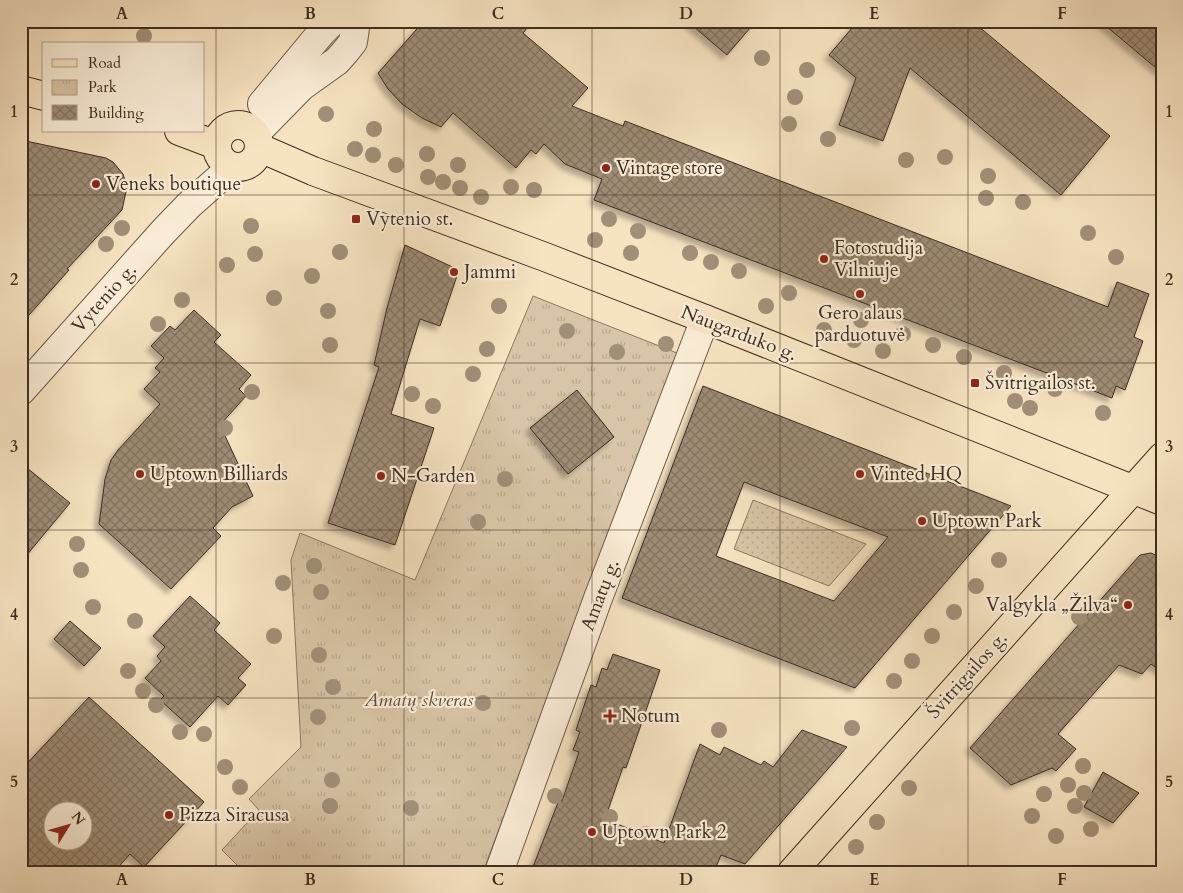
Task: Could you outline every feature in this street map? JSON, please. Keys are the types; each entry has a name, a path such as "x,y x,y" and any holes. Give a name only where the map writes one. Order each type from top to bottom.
{"main road":[{"path":"21,90 42,95"},
{"name":"Naugarduko g.","path":"183,132 234,144 313,171 545,257 1162,501"},
{"name":"Švitrigailos g.","path":"792,872 1162,457"}],"street":[{"name":"Vytenio g.","path":"21,391 189,205 320,33 333,21"},
{"name":"Vytenio g.","path":"234,144 302,86 346,52 353,42 356,21"},
{"name":"Amatų g.","path":"499,872 597,601 705,320"}],"green space":[{"name":"Amatų skveras","path":"533,296 677,353 483,872 244,872 222,850 259,810 249,799 301,747 291,560 300,533 415,580"},
{"path":"753,500 866,544 829,586 734,549"}],"building":[{"path":"424,21 533,21 523,33 588,88 572,106 623,126 625,121 1108,307 1117,282 1149,294 1134,337 1143,341 1125,390 1116,386 1112,398 594,200 602,179 565,164 544,144 536,154 531,150 516,168 453,113 441,127 422,118 402,104 388,89 378,73"},
{"path":"687,21 756,21 727,55"},
{"path":"858,21 972,21 1110,136 1061,195 910,68 883,141 839,125 856,78 829,55"},
{"path":"1100,21 1162,21 1162,73"},
{"path":"21,140 106,158 113,162 123,174 127,187 122,210 67,269 69,270 21,324"},
{"path":"405,245 459,270 440,326 420,319 391,414 434,428 395,545 328,523 379,367 374,365 387,308"},
{"path":"194,310 221,335 214,342 251,375 239,389 246,396 220,425 253,496 232,507 213,528 221,536 171,589 99,524 105,479 111,460 160,404 144,389 160,372 155,368 164,358 151,346 170,326 175,330"},
{"name":"Uptown Park","path":"703,386 1011,506 855,688 622,598","holes":["744,482 888,537 834,601 716,556"]},
{"path":"577,390 614,437 568,474 530,428"},
{"path":"21,463 70,503 21,562"},
{"path":"1151,553 1162,558 1162,672 1151,664 1142,674 1119,665 1058,734 1076,749 1056,771 1052,768 1011,785 970,748 1140,555"},
{"path":"190,596 220,623 214,630 251,664 238,678 246,685 228,705 218,696 190,727 160,700 164,696 145,678 161,661 157,656 165,647 153,636"},
{"path":"70,621 101,648 84,666 54,639"},
{"path":"613,654 660,670 626,768 623,767 605,819 664,843 700,744 720,755 724,747 761,765 764,761 773,767 802,730 847,747 745,864 721,855 714,872 531,872 559,800 562,801 579,752 573,750 580,732 576,730 591,685 596,687 602,668 607,670"},
{"path":"89,697 204,802 144,867 130,854 114,872 21,872 21,770"},
{"path":"1103,772 1139,793 1113,823 1084,807"}],"place":[{"name":"Vintage store","path":"606,168"},
{"name":"Veneks boutique","path":"96,184"},
{"name":"Vytenio st.","path":"356,219"},
{"name":"Fotostudija Vilniuje","path":"824,259"},
{"name":"Jammi","path":"454,272"},
{"name":"Gero alaus parduotuvė","path":"860,294"},
{"name":"Švitrigailos st.","path":"975,383"},
{"name":"Uptown Billiards","path":"140,474"},
{"name":"Vinted HQ","path":"860,474"},
{"name":"N-Garden","path":"381,476"},
{"name":"Uptown Park","path":"922,521"},
{"name":"Valgykla „Žilva“","path":"1128,605"},
{"name":"Notum","path":"610,716"},
{"name":"Pizza Siracusa","path":"169,815"},
{"name":"Uptown Park 2","path":"592,832"}]}
